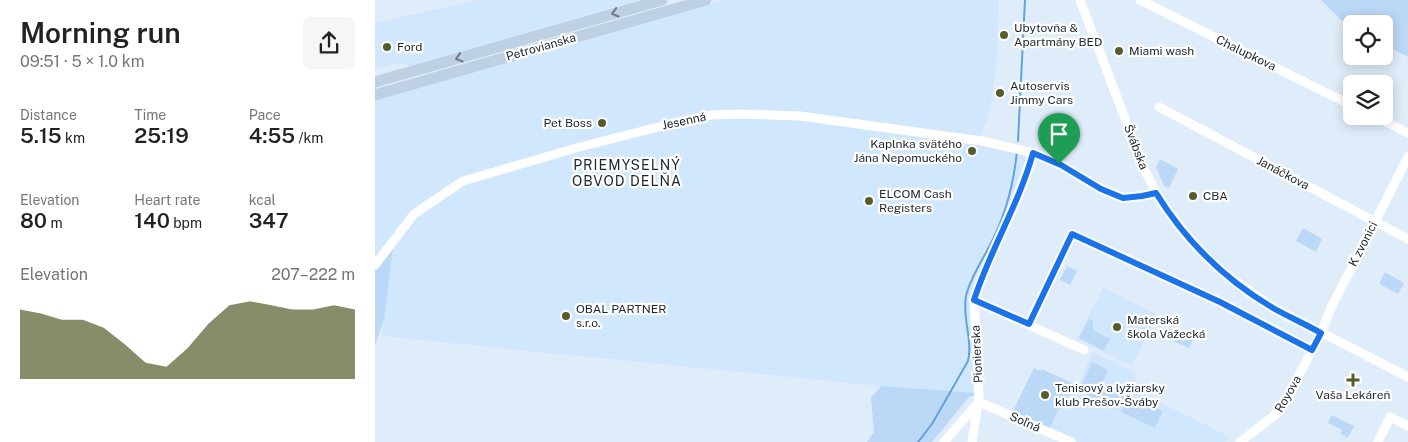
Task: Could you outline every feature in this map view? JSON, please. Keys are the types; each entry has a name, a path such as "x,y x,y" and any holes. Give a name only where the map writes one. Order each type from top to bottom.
{"main road":[{"name":"Petrovianska","path":"375,82 662,0"},
{"name":"Petrovianska","path":"375,95 706,0"}],"street":[{"name":"Švábska","path":"1080,0 1145,171 1156,193 1179,227 1219,269 1273,307 1408,377"},
{"name":"Chalupkova","path":"1140,0 1343,101"},
{"name":"Janáčkova","path":"1159,107 1408,239"},
{"name":"Jesenná","path":"375,265 414,214 463,180 575,148 695,118 742,114 800,116 947,136 1033,153"},
{"path":"1392,125 1408,133"},
{"path":"1033,153 1061,165 1101,189 1123,198 1156,193"},
{"name":"Pionierska","path":"972,442 979,402 974,300 982,276 1011,213 1033,153"},
{"name":"K zvonici","path":"1321,333 1331,308 1408,157"},
{"path":"1029,324 1072,234 1220,302 1312,350"},
{"path":"974,300 1084,350"},
{"name":"Royova","path":"1240,442 1280,411 1321,333"},
{"path":"944,442 979,402"},
{"name":"Soľná","path":"979,402 1071,442"},
{"path":"1378,442 1390,417 1408,426"}],"shaded area":[{"path":"478,0 638,0 411,66 398,63 375,69 375,23"},
{"path":"724,0 999,0 997,58 990,111 980,139 1032,152 1029,177 1007,234 993,266 975,299 978,393 881,386 382,336 392,249 375,270 375,99"},
{"path":"1321,0 1408,0 1408,57 1393,49 1393,15 1343,15 1343,21"},
{"path":"1160,159 1178,169 1169,188 1164,186 1156,167"},
{"path":"1303,228 1322,239 1316,252 1296,241"},
{"path":"393,248 384,320 375,345 375,270"},
{"path":"1067,266 1077,271 1070,285 1060,280"},
{"path":"1385,272 1404,283 1398,294 1379,284"},
{"name":"Materská škola Važecká","path":"1103,288 1157,315 1132,366 1077,339"},
{"path":"1089,319 1093,321 1093,330 1110,339 1104,351 1079,338"},
{"path":"1168,328 1193,340 1189,348 1164,337"},
{"path":"1093,352 1138,374 1131,388 1230,437 1225,442 1081,442 1050,428 1061,404 1078,386"},
{"path":"1092,362 1108,370 1095,398 1102,385 1111,390 1113,386 1126,393 1118,410 1079,391"},
{"name":"Tenisový a lyžiarsky klub Prešov-Šváby","path":"1034,368 1041,371 1042,369 1078,386 1061,404 1050,428 1013,411"},
{"path":"881,386 978,393 978,395 969,397 932,442 867,442 874,432 871,398"},
{"path":"1129,395 1163,411 1155,428 1121,412"},
{"path":"1331,415 1354,426 1348,438 1340,434 1342,430 1328,423"}],"waterway":[{"path":"1018,141 1025,0"},
{"path":"918,442 932,424 968,361 966,296 971,281 1003,216 1012,184 1017,151"}],"place":[{"name":"Ubytovňa & Apartmány BED","path":"1004,35"},
{"name":"Ford","path":"387,47"},
{"name":"Miami wash","path":"1119,51"},
{"name":"Autoservis Jimmy Cars","path":"1000,93"},
{"name":"Pet Boss","path":"602,123"},
{"name":"Kaplnka svätého Jána Nepomuckého","path":"972,151"},
{"name":"CBA","path":"1193,196"},
{"name":"ELCOM Cash Registers","path":"869,201"},
{"name":"OBAL PARTNER s.r.o.","path":"566,316"},
{"name":"Materská škola Važecká","path":"1117,327"},
{"name":"Vaša Lekáreň","path":"1353,380"},
{"name":"Tenisový a lyžiarsky klub Prešov-Šváby","path":"1045,395"}],"district":[{"name":"PRIEMYSELNÝ OBVOD DELŇA","path":"627,174"}],"route":[{"path":"1033,153 1059,164 1101,189 1123,198 1156,193 1179,227 1219,269 1239,285 1273,307 1321,333 1312,350 1220,302 1072,234 1029,324 974,300 982,276 1011,213 1033,153"}]}
